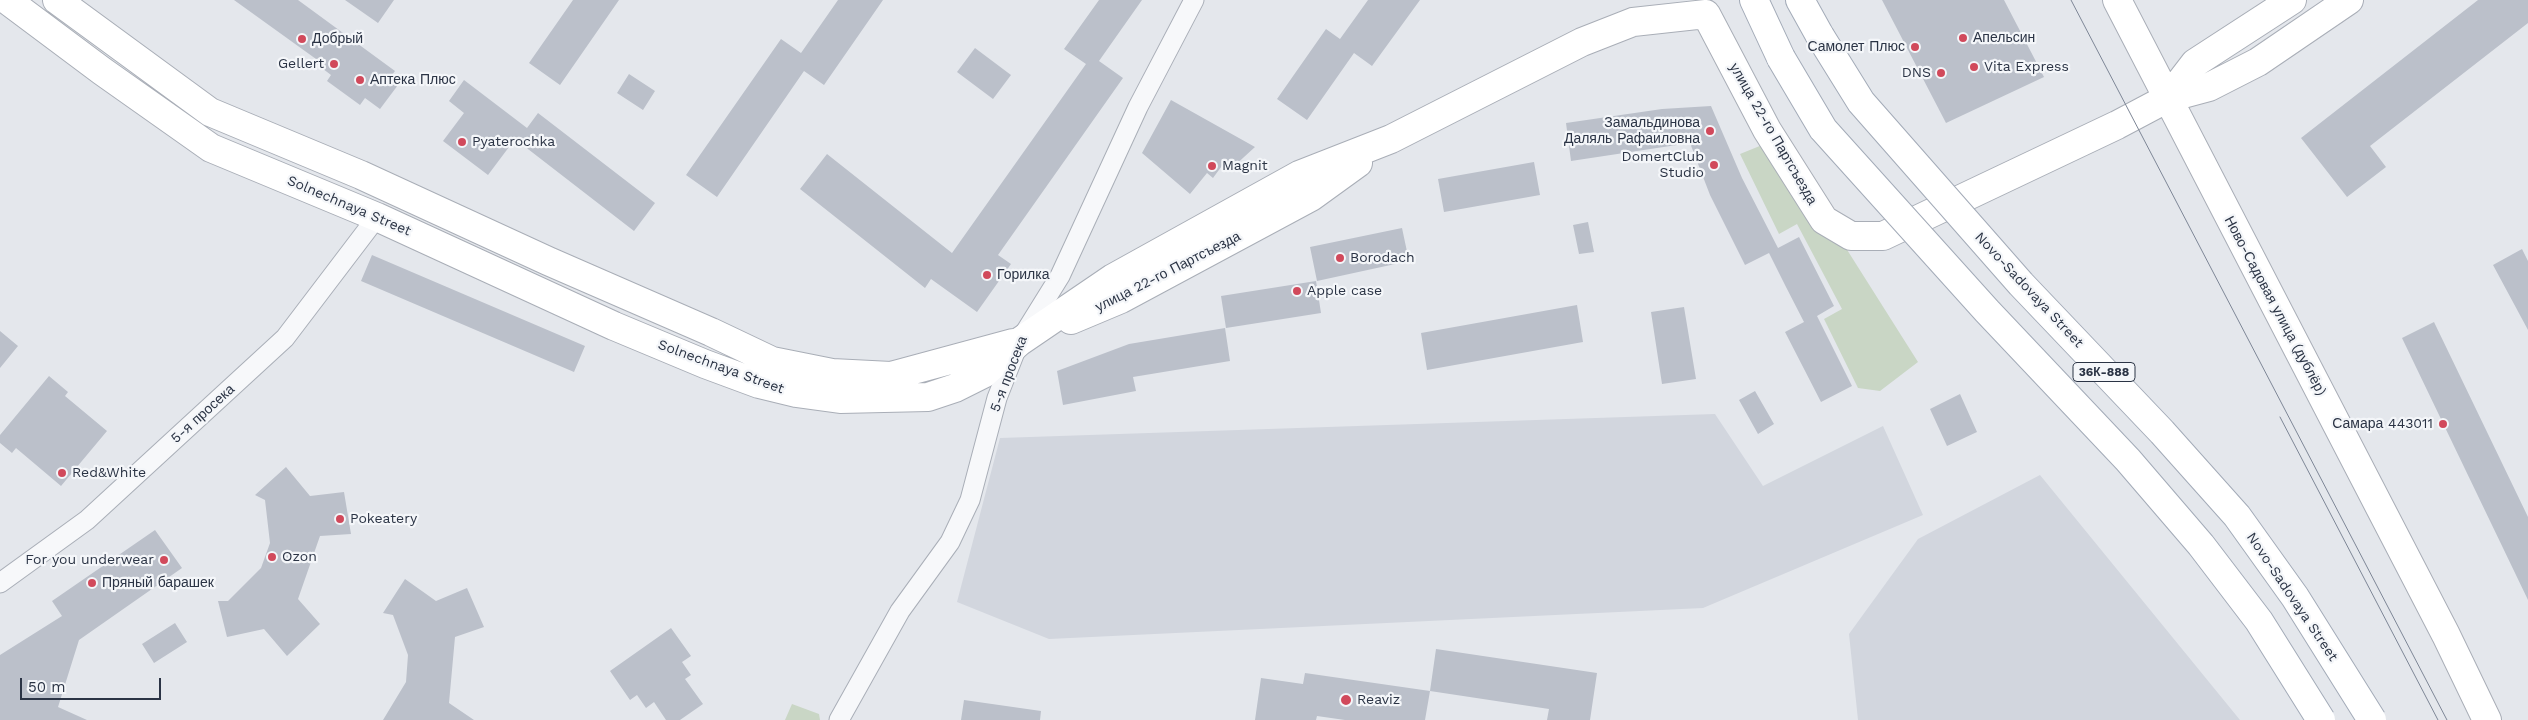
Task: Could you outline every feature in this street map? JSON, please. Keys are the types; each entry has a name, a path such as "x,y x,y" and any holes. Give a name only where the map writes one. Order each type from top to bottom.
{"main road":[{"name":"Solnechnaya Street","path":"7,0 102,72 211,148 377,217 653,343 750,380 796,393 840,399 928,397 955,388 983,374 1019,342"},
{"name":"Solnechnaya Street","path":"57,0 210,112 361,175 772,361 832,373 891,376 1019,342"},
{"name":"36К-888","path":"1754,0 1781,58 1823,129 1988,311 2128,460 2183,524 2258,621 2321,720"},
{"name":"Novo-Sadovaya Street","path":"1800,0 1860,102 2021,284 2155,425 2237,516 2295,597 2372,720"},
{"name":"Ново-Садовая улица (дублёр)","path":"2117,0 2446,634 2487,720"},
{"name":"улица 22-го Партсъезда","path":"2168,98 2195,64 2292,0"},
{"name":"улица 22-го Партсъезда","path":"1019,342 1121,299 1311,197 1391,139 1609,30 1633,22 1706,14 1767,130 1824,220 1850,236 1883,236 2117,125 2168,98 2209,87 2250,66 2349,0"}],"street":[{"name":"5-я просека","path":"839,720 900,611 950,542 970,500 996,398 1019,342 1060,276 1138,108 1194,0"},
{"name":"5-я просека","path":"0,582 87,520 285,338 377,217"}],"shaded area":[{"path":"1715,414 1763,486 1883,426 1923,515 1703,608 1049,639 957,602 1000,438"},
{"path":"2040,475 2240,720 1858,720 1849,634 1918,539"}],"green space":[{"path":"1777,139 1918,362 1880,391 1858,388 1824,319 1842,309 1797,224 1779,234 1740,154"},
{"path":"792,704 819,714 820,720 785,720"}],"building":[{"path":"234,0 298,0 395,71 392,75 401,81 380,109 365,98 360,105 327,81 331,75 314,62 316,59"},
{"path":"345,0 394,0 378,23"},
{"path":"573,0 619,0 560,85 529,63"},
{"path":"838,0 883,0 824,85 804,71 717,197 686,175 781,39 801,53"},
{"path":"1099,0 1142,0 1099,61 1123,78 998,255 1011,264 977,312 931,279 925,288 800,189 827,154 952,253 1086,64 1064,49"},
{"path":"1368,0 1420,0 1372,66 1354,53 1307,120 1277,99 1326,29 1340,39"},
{"name":"Апельсин","path":"1882,0 2004,0 2044,77 1946,123"},
{"path":"2478,0 2528,0 2528,23 2370,146 2386,167 2347,197 2301,138"},
{"path":"975,48 1011,75 993,99 957,72"},
{"path":"629,74 655,91 643,110 617,93"},
{"path":"464,80 527,128 538,113 655,203 634,231 515,139 488,175 443,141 464,113 449,101"},
{"path":"1171,100 1255,147 1232,168 1224,163 1213,178 1207,173 1190,194 1142,153"},
{"path":"1711,106 1742,178 1778,248 1799,237 1834,306 1817,316 1852,386 1821,402 1785,332 1804,322 1769,253 1745,265 1710,195 1690,143 1571,161 1566,123 1662,109"},
{"path":"1534,162 1540,195 1444,212 1438,179"},
{"path":"1588,222 1594,252 1579,254 1573,225"},
{"path":"1402,228 1409,261 1317,281 1310,247"},
{"path":"2522,249 2528,261 2528,330 2493,265"},
{"path":"372,255 585,346 574,372 361,281"},
{"path":"1316,281 1321,313 1226,328 1221,296"},
{"path":"1577,305 1583,342 1427,370 1421,333"},
{"path":"1684,307 1696,379 1662,384 1651,312"},
{"path":"2434,322 2528,517 2528,600 2402,338"},
{"path":"1225,328 1230,361 1133,377 1136,391 1063,405 1057,371 1129,344"},
{"path":"0,331 18,346 0,368"},
{"path":"49,376 68,392 65,396 107,431 61,486 16,448 12,453 0,443 0,435"},
{"path":"1755,391 1774,424 1758,434 1739,400"},
{"path":"1960,394 1977,432 1947,446 1930,409"},
{"path":"286,467 310,496 344,492 351,534 320,536 298,599 320,624 287,656 264,629 227,637 218,601 228,601 261,568 270,543 265,500 255,495"},
{"path":"155,530 182,568 79,640 58,707 87,720 0,720 0,655 62,616 52,601"},
{"path":"405,579 436,601 467,588 484,627 455,637 449,703 474,720 383,720 406,682 408,655 393,615 383,613"},
{"path":"175,623 187,642 154,663 142,644"},
{"path":"671,628 691,656 682,662 691,675 685,679 703,704 680,720 666,720 654,702 646,708 637,695 630,700 610,671"},
{"path":"1436,649 1597,673 1590,720 1547,720 1549,709 1430,691"},
{"path":"1305,673 1430,691 1425,720 1345,720 1317,716 1316,720 1255,720 1261,678 1303,684"},
{"path":"964,700 1041,711 1040,720 961,720"}],"tram line":[{"path":"2071,0 2447,720"},
{"path":"2280,417 2438,720"}],"place":[{"name":"Апельсин","path":"1963,38"},
{"name":"Добрый","path":"302,39"},
{"name":"Самолет Плюс","path":"1915,47"},
{"name":"Gellert","path":"334,64"},
{"name":"Vita Express","path":"1974,67"},
{"name":"DNS","path":"1941,73"},
{"name":"Аптека Плюс","path":"360,80"},
{"name":"Замальдинова Даляль Рафаиловна","path":"1710,131"},
{"name":"Pyaterochka","path":"462,142"},
{"name":"DomertClub Studio","path":"1714,165"},
{"name":"Magnit","path":"1212,166"},
{"name":"Borodach","path":"1340,258"},
{"name":"Горилка","path":"987,275"},
{"name":"Apple case","path":"1297,291"},
{"name":"Самара 443011","path":"2443,424"},
{"name":"Red&White","path":"62,473"},
{"name":"Pokeatery","path":"340,519"},
{"name":"Ozon","path":"272,557"},
{"name":"For you underwear","path":"164,560"},
{"name":"Пряный барашек","path":"92,583"},
{"name":"Reaviz","path":"1346,700"}]}
